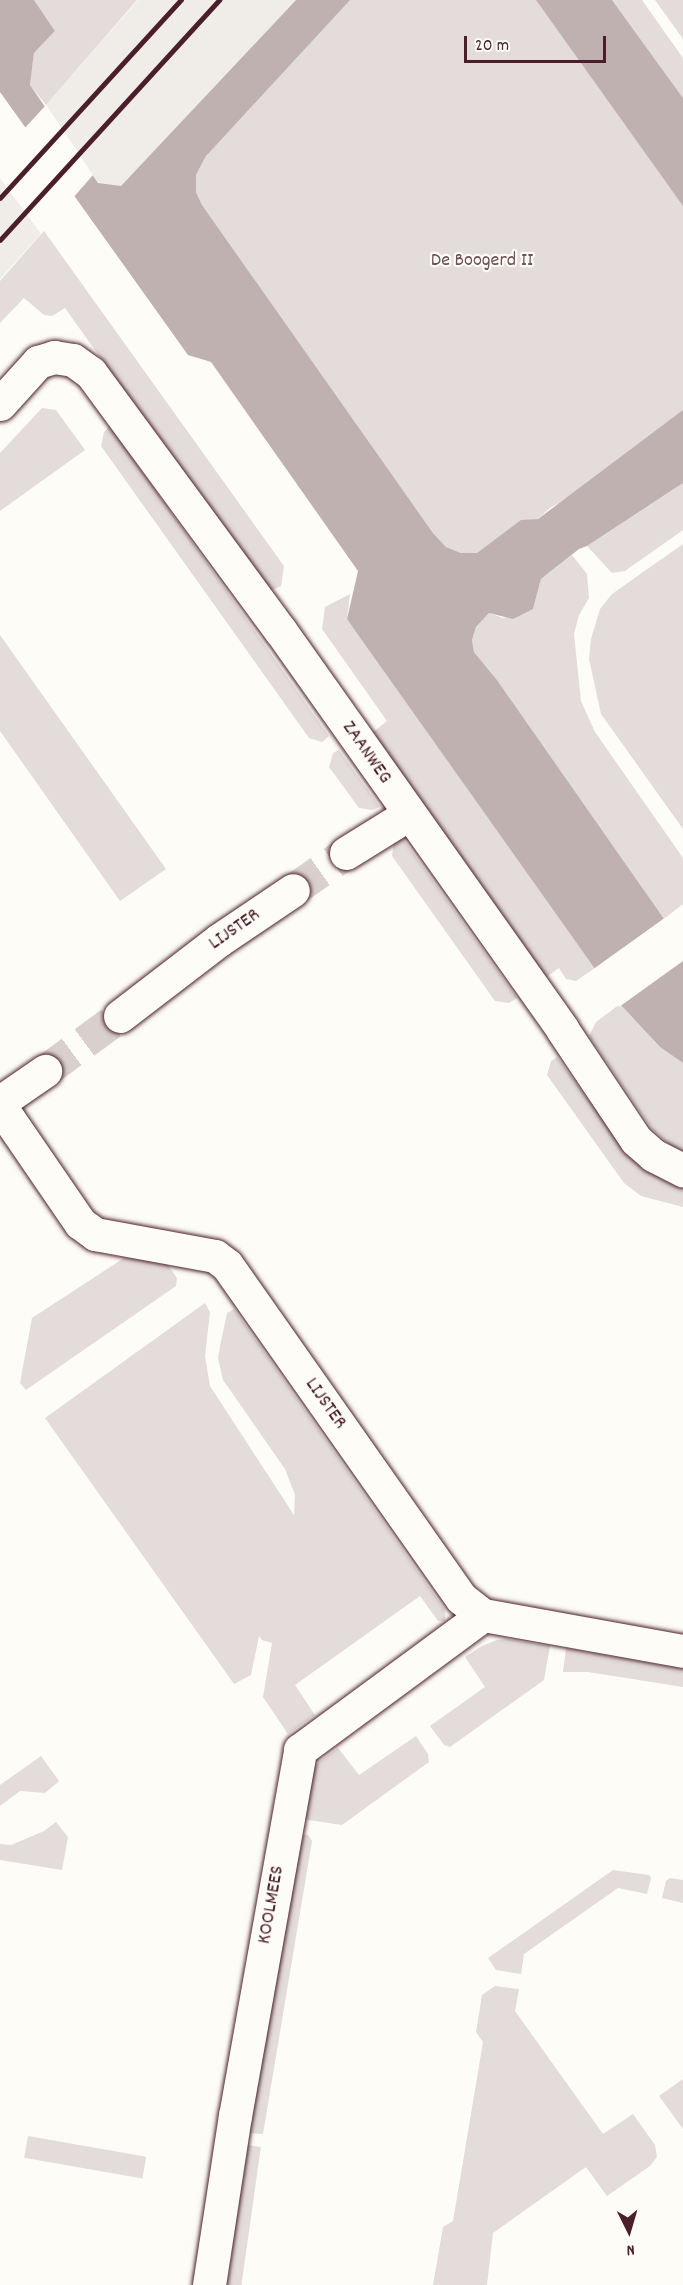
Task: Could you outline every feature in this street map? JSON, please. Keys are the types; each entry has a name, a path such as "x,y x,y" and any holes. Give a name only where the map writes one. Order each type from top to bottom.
{"street":[{"name":"ZAANWEG","path":"0,404 38,362 54,357 73,360 91,373 273,621 562,1029 636,1140 653,1155 683,1170"},
{"path":"346,853 409,814"},
{"name":"LIJSTER","path":"120,1016 219,939 293,890"},
{"name":"LIJSTER","path":"45,1071 0,1104 80,1223 112,1239 215,1256 227,1265 461,1598 483,1615 683,1651"},
{"name":"KOOLMEES","path":"209,2285 235,2116 300,1750 483,1615"}],"shaded area":[{"path":"0,0 34,0 55,31 34,53 30,85 98,183 121,186 296,0 350,0 206,156 196,175 196,192 202,205 433,533 446,547 461,553 477,553 521,520 538,519 683,410 683,483 579,549 541,579 533,609 513,619 489,613 476,627 472,640 474,652 497,680 683,946 683,1063 660,1047 620,1004 361,639 347,619 358,571 211,362 188,355 0,92"},
{"path":"138,0 296,0 121,187 98,183 46,105"},
{"path":"536,0 612,0 683,98 683,206"},
{"path":"0,178 41,234 0,279"}],"green space":[{"path":"34,0 137,0 46,105 30,85 34,53 55,31"},
{"name":"De Boogerd II","path":"326,0 553,0 683,182 683,431 550,508 538,519 521,521 477,553 461,553 446,547 433,533 202,205 196,192 196,175 206,156"},
{"path":"612,0 642,0 683,58 683,98"},
{"path":"655,0 683,0 683,39"},
{"path":"44,231 284,566 281,586 272,590 260,582 65,308 52,316 44,315 24,298 0,323 0,281"},
{"path":"42,408 56,410 85,450 0,511 0,453"},
{"path":"110,426 329,736 322,742 309,738 101,446 104,432"},
{"path":"683,483 683,530 625,571 612,573 587,546"},
{"path":"683,544 683,829 601,714 589,659 591,639 600,609 612,594"},
{"path":"572,555 587,574 589,598 579,615 574,634 581,701 595,732 683,858 683,904 664,919 497,680 474,652 472,640 476,627 489,613 503,618 533,609 541,579"},
{"path":"350,594 347,619 595,968 576,981 566,979 559,968 545,978 372,733 387,721 322,629 325,607"},
{"path":"0,635 166,869 120,901 0,731"},
{"path":"339,750 380,807 372,810 359,808 329,767 333,753"},
{"path":"401,836 517,998 509,1003 495,1001 392,856 394,840"},
{"path":"620,1004 660,1047 683,1063 683,1151 669,1144 652,1129 589,1036 596,1022"},
{"path":"557,1057 628,1154 643,1169 683,1187 683,1207 641,1196 624,1183 547,1075 551,1061"},
{"path":"124,1258 166,1262 177,1278 176,1286 26,1390 20,1383 32,1318"},
{"path":"205,1303 210,1312 205,1356 210,1386 294,1515 295,1495 285,1469 223,1380 218,1358 227,1313 234,1309 445,1610 445,1621 438,1621 420,1596 295,1685 315,1715 288,1734 263,1697 272,1643 262,1640 259,1636 251,1675 234,1684 45,1418"},
{"path":"507,1639 550,1646 544,1680 450,1747 444,1745 430,1726 485,1687 465,1657 482,1646"},
{"path":"566,1648 683,1669 683,1687 588,1672 563,1672"},
{"path":"416,1736 428,1754 429,1762 342,1825 302,1819 311,1772 320,1761 338,1748 359,1775"},
{"path":"41,1756 59,1781 45,1793 20,1791 0,1806 0,1785"},
{"path":"56,1822 68,1837 62,1870 0,1860 0,1844 11,1845 44,1831"},
{"path":"299,1834 308,1835 312,1841 263,2134 248,2133"},
{"path":"613,1870 649,1875 651,1878 647,1894 618,1888 524,1954 521,1974 496,1970 488,1958"},
{"path":"670,1878 683,1880 683,1903 662,1898 666,1881"},
{"path":"495,1986 519,1989 515,2011 603,2134 633,2114 655,2145 657,2157 650,2166 607,2196 586,2167 493,2233 487,2285 433,2285 443,2227 453,2221 483,2042 476,2032 482,1995"},
{"path":"683,2079 683,2129 659,2096"},
{"path":"28,2136 146,2157 142,2179 24,2158"},
{"path":"247,2145 261,2147 241,2285 227,2285"}],"pier":[{"path":"46,105 93,175 72,199 23,130"},
{"path":"666,917 683,941 683,961 619,1007 592,970"}],"tunnel":[{"path":"293,890 346,853"},
{"path":"45,1071 120,1016"}],"railway":[{"path":"0,198 181,0"},
{"path":"0,240 219,0"}]}
